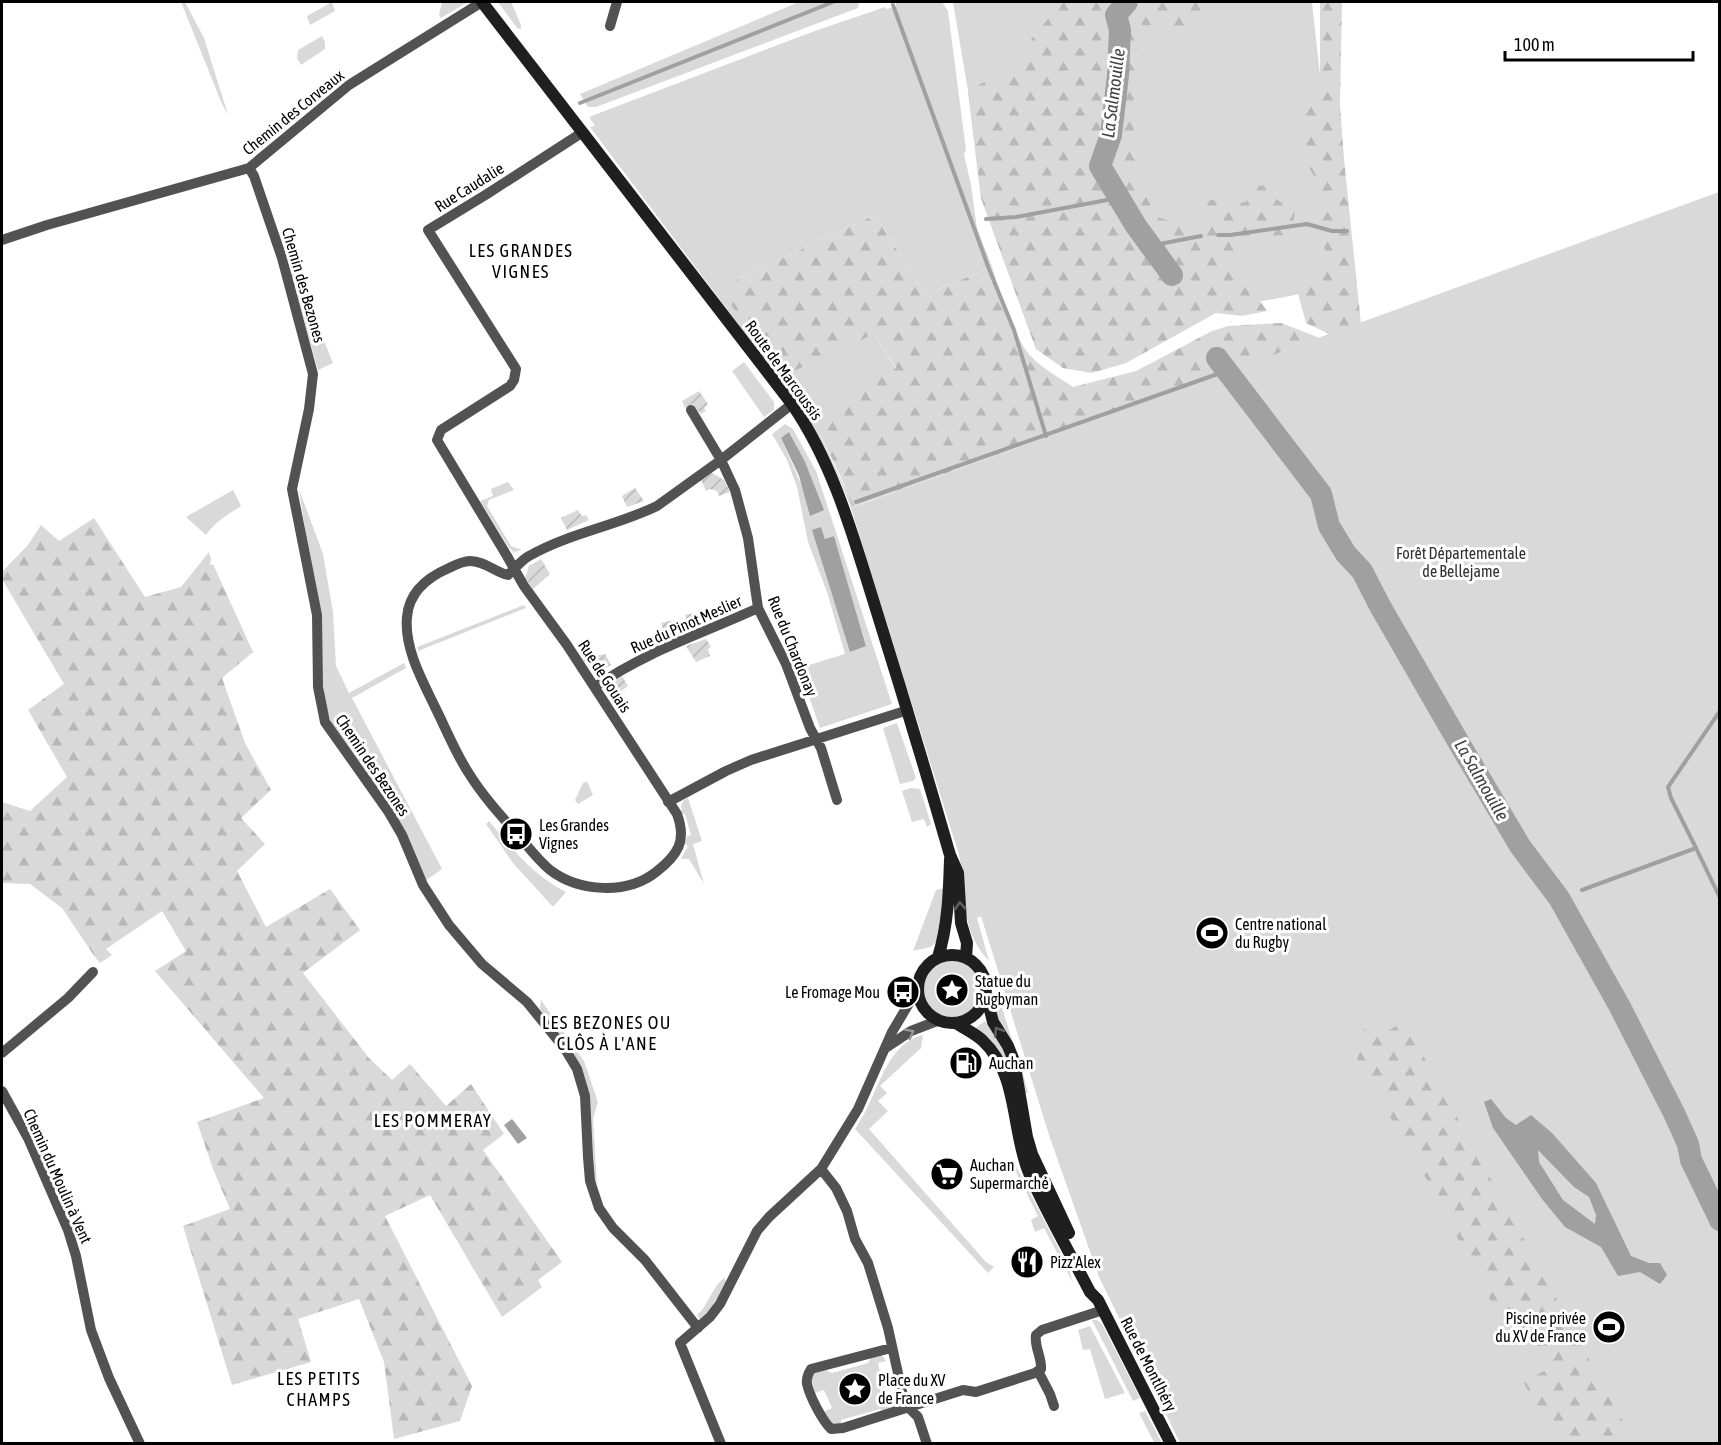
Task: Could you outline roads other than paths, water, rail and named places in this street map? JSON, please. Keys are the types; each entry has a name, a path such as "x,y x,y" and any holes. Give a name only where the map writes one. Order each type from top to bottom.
{"main road":[{"name":"Route de Marcoussis","path":"482,2 792,404 825,461 844,510 908,710 950,855"},
{"path":"938,957 946,920 950,855"},
{"path":"950,855 958,873 961,923 967,943 966,958"},
{"path":"957,955 966,958 982,972 986,983 983,1005 967,1020 956,1023 937,1021 923,1008 917,990 922,972 938,957 957,955"},
{"name":"Rue de Montlhéry","path":"986,994 993,1022 1008,1046 1014,1061 1032,1154 1097,1291 1100,1305"},
{"name":"Rue de Montlhéry","path":"956,1023 983,1040 998,1060 1010,1086 1018,1140 1030,1175 1171,1443"}],"street":[{"name":"Chemin des Corveaux","path":"2,240 47,225 249,168 349,85 482,2"},
{"path":"610,26 617,2"},
{"name":"Rue Caudalie","path":"515,570 437,440 441,430 510,386 516,369 428,230 583,132"},
{"name":"Chemin des Bezones","path":"249,168 254,176 282,258 313,374 309,409 292,489 317,615 318,687 325,722 388,811 402,835 423,885 449,925 482,964 527,1002 565,1049 577,1069 585,1096 589,1169 599,1208 613,1228 645,1260 698,1328"},
{"path":"515,570 527,557 535,553 571,537 657,506 722,460 792,404"},
{"name":"Rue du Chardonay","path":"691,410 722,460 735,490 748,538 758,608 786,664 815,739 821,748 837,800"},
{"name":"Rue de Gouais","path":"468,560 486,564 508,575 515,570 595,687 676,814 682,833 681,844 662,868 641,882 623,886 581,885 551,870 514,831 475,783 417,670 407,629 407,617 412,599 432,575 468,560"},
{"name":"Rue du Pinot Meslier","path":"595,687 647,657 758,608"},
{"path":"668,802 726,771 815,739 908,710"},
{"path":"2,1053 68,998 93,972"},
{"path":"721,1443 680,1342 710,1317 720,1304 757,1231 821,1169 863,1099 884,1048 917,990"},
{"path":"884,1048 911,1031 937,1021"},
{"name":"Chemin du Moulin à Vent","path":"2,1091 28,1138 68,1230 76,1256 94,1340 140,1443"},
{"path":"821,1169 836,1188 847,1211 855,1239 868,1263 888,1328 903,1396 909,1408 918,1417 927,1443"},
{"path":"891,1348 811,1369 807,1376 807,1384 824,1422 831,1429 843,1428 963,1390 976,1392 1041,1370 1042,1362 1035,1341 1036,1335 1042,1330 1100,1305"},
{"path":"1038,1371 1054,1406"}],"waterway":[{"path":"580,103 833,2"},
{"name":"La Salmouille","path":"1127,2 1116,15 1120,30 1118,75 1111,135 1100,166 1136,226 1172,275"},
{"path":"893,5 989,269 1014,330 1046,436"},
{"path":"986,219 1016,217 1118,198"},
{"path":"1218,235 1307,224 1332,231 1347,231"},
{"path":"1149,246 1201,236"},
{"name":"La Salmouille","path":"1217,358 1321,494 1329,526 1346,554 1362,571 1380,606 1520,846 1559,898 1620,1007 1674,1113 1688,1144 1691,1160 1720,1220"},
{"path":"856,502 1226,371"},
{"path":"1582,890 1696,848 1671,798 1668,787 1720,711"},
{"path":"1696,848 1720,898"},
{"name":"La Salmouille","path":"1559,898 1563,895"}],"place":[{"name":"Les Grandes Vignes","path":"516,834"},
{"name":"Centre national du Rugby","path":"1212,933"},
{"name":"Statue du Rugbyman","path":"952,990"},
{"name":"Le Fromage Mou","path":"903,992"},
{"name":"Auchan","path":"966,1063"},
{"name":"Auchan Supermarché","path":"947,1174"},
{"name":"Pizz'Alex","path":"1027,1262"},
{"name":"Piscine privée du XV de France","path":"1609,1327"},
{"name":"Place du XV de France","path":"855,1389"}],"district":[{"name":"LES GRANDES VIGNES","path":"521,260"},
{"name":"LES BEZONES OU CLÔS À L'ANE","path":"607,1032"},
{"name":"LES POMMERAY","path":"433,1120"},
{"name":"LES PETITS CHAMPS","path":"319,1388"}],"park label":[{"name":"Forêt Départementale de Bellejame","path":"1461,562"}]}
